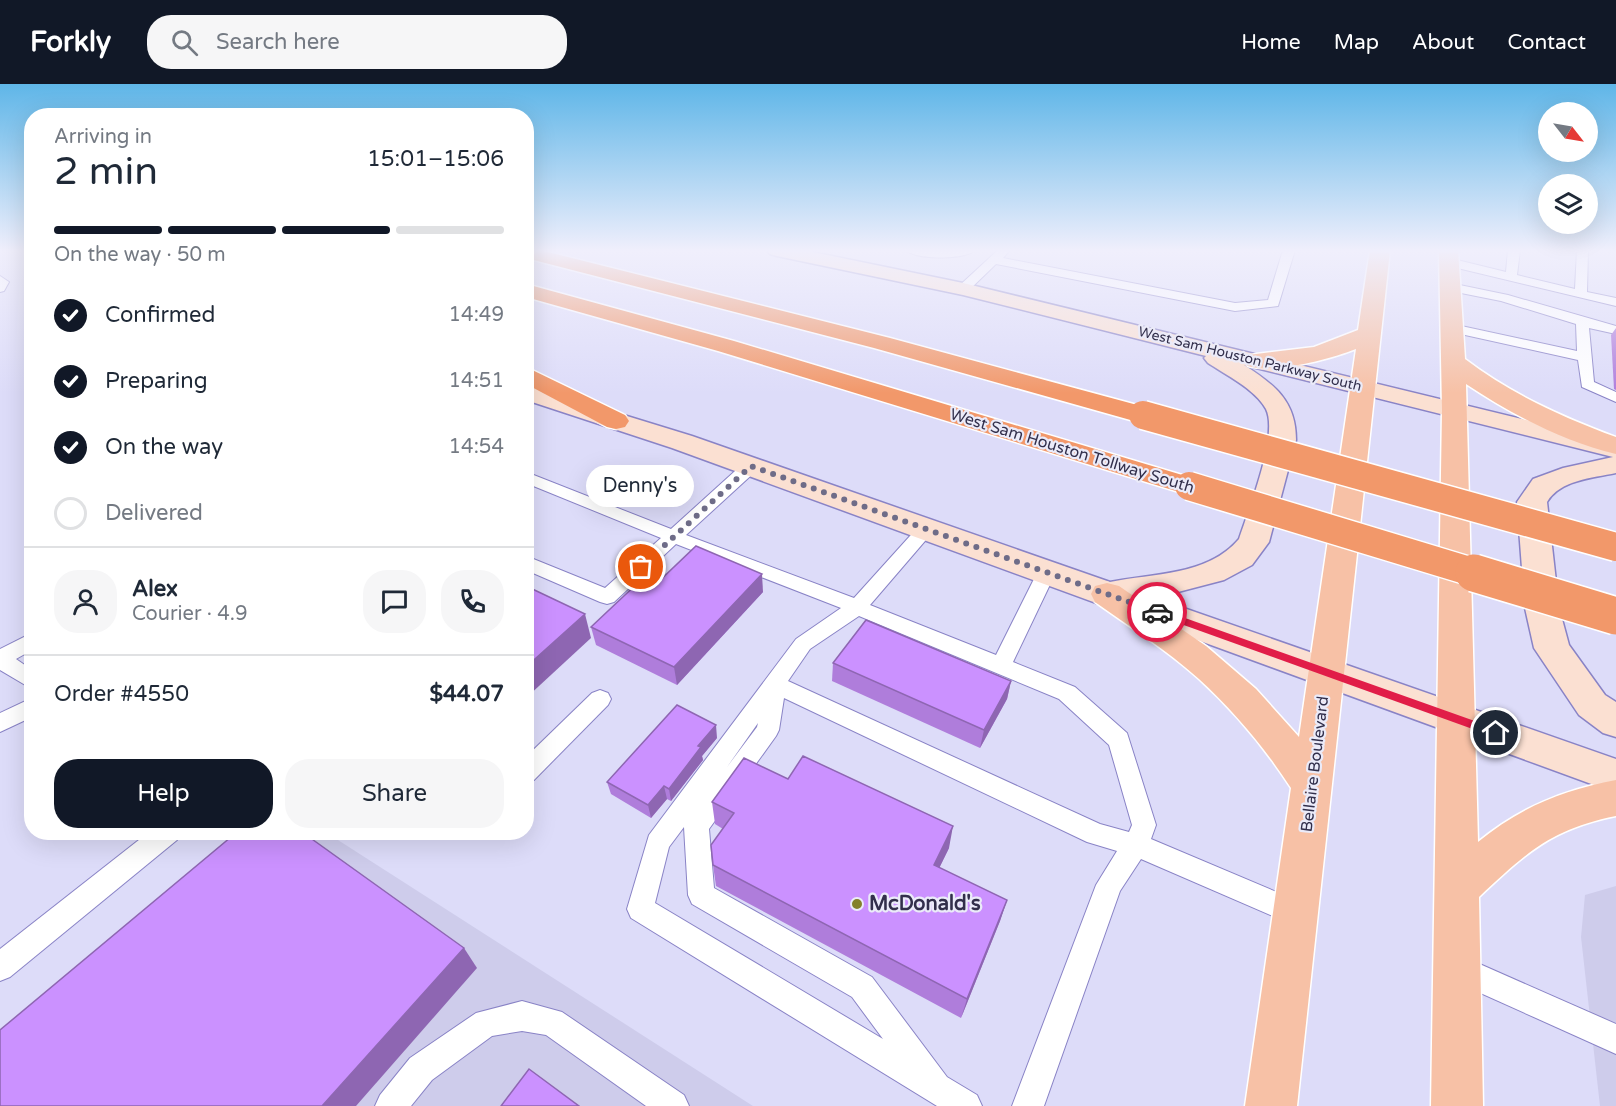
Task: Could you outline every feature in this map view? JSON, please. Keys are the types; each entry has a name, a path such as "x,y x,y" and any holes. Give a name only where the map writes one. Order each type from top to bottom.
{"highway":[{"name":"West Sam Houston Tollway South","path":"553,298 726,346 1616,616"},
{"path":"705,298 882,343 1616,547"}],"main road":[{"name":"West Sam Houston Parkway South","path":"999,298 1616,448"},
{"name":"Bellaire Boulevard","path":"1271,1106 1374,298"},
{"path":"1451,298 1455,410 1457,1106"},
{"path":"1256,361 1322,353 1344,347 1369,334"},
{"path":"1107,594 1168,585 1213,572 1241,558 1254,542 1283,440 1278,409 1257,386 1198,346"},
{"path":"1453,362 1475,380 1517,405 1562,427 1616,448"},
{"path":"534,392 751,466 1616,777"},
{"path":"1616,465 1573,474 1543,484 1532,502 1542,608 1552,648 1592,705 1616,722"},
{"path":"1107,594 1195,656 1222,680 1286,746 1312,785"},
{"path":"1456,889 1514,838 1536,823 1575,807 1616,798"}],"lane":[{"path":"1193,298 1235,307 1273,303 1275,298"},
{"path":"1502,298 1616,330"},
{"path":"1597,298 1616,302"},
{"path":"1582,322 1587,384 1616,398"},
{"path":"1452,328 1585,357"},
{"path":"534,565 607,597 751,466"},
{"path":"534,480 1068,693 1119,740 1144,825 1136,845 1109,885 1028,1106"},
{"path":"926,530 857,607 803,644 658,843 640,909 966,1106"},
{"path":"1001,666 1047,572"},
{"path":"24,645 0,659 24,673"},
{"path":"775,684 1096,834 1136,845 1296,914"},
{"path":"775,684 768,730 696,826 701,895 862,987 940,1090"},
{"path":"534,765 600,699"},
{"path":"0,723 24,711"},
{"path":"0,967 158,840"},
{"path":"1456,968 1616,1039"},
{"path":"391,1106 421,1070 486,1023 522,1016 552,1022 673,1106"}],"shaded area":[{"path":"260,840 338,840 753,1106 0,1106 0,1059"},
{"path":"1616,886 1616,1106 1600,1106 1581,937 1585,895"}],"building":[{"path":"696,546 762,574 674,667 591,627 642,579 655,585"},
{"path":"534,590 585,614 534,660"},
{"path":"866,620 1011,681 984,730 833,663"},
{"path":"677,705 716,725 698,746 701,747 669,789 664,786 648,805 607,782"},
{"name":"McDonald's","path":"803,756 953,826 934,865 1007,900 967,999 713,865 711,845 734,813 712,802 744,758 788,779"},
{"path":"227,840 313,840 464,948 322,1106 0,1106 0,1030"},
{"path":"529,1069 579,1106 501,1106"}],"way so far":[{"path":"641,567 751,466 1157,612"}],"place":[{"name":"Denny's","path":"641,567"},
{"name":"McDonald's","path":"857,904"}],"route":[{"path":"1157,612 1496,733"}]}
